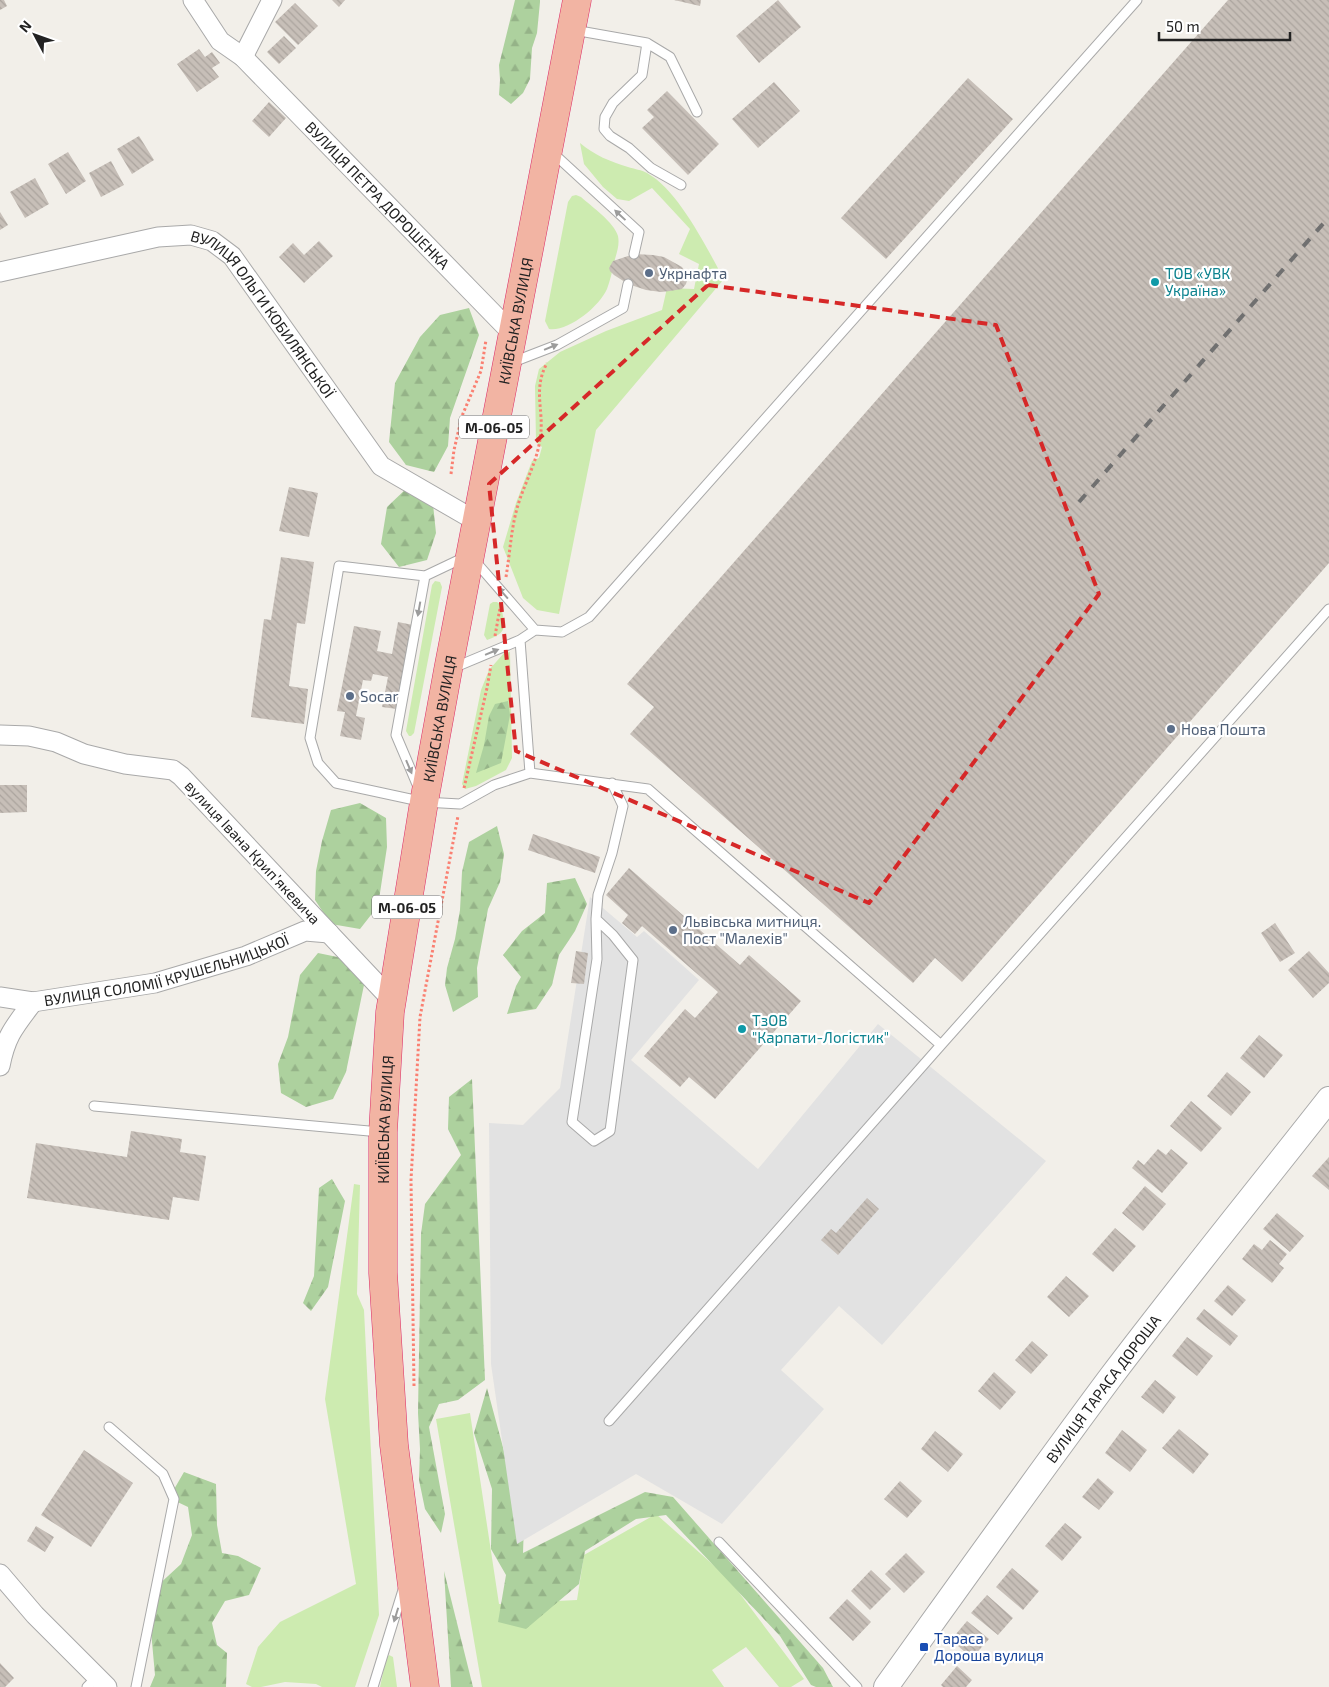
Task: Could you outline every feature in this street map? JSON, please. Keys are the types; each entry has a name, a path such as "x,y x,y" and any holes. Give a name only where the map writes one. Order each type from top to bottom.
{"highway":[{"name":"КИЇВСЬКА ВУЛИЦЯ","path":"425,1687 394,1445 382,1273 383,1132 391,999 448,670 577,0"}],"street":[{"name":"ВУЛИЦЯ ПЕТРА ДОРОШЕНКА","path":"193,0 220,41 243,57 512,333"},
{"path":"243,57 272,0"},
{"name":"ВУЛИЦЯ ОЛЬГИ КОБИЛЯНСЬКОЇ","path":"0,272 158,237 191,235 212,241 232,256 381,466 476,521"},
{"name":"вулиця Івана Крипʼякевича","path":"0,735 29,736 56,742 84,754 125,764 173,770 182,776 391,999"},
{"name":"ВУЛИЦЯ СОЛОМІЇ КРУШЕЛЬНИЦЬКОЇ","path":"0,997 33,1002 155,983 246,956 306,931 329,933"},
{"name":"ВУЛИЦЯ СОЛОМІЇ КРУШЕЛЬНИЦЬКОЇ","path":"0,1066 8,1038 33,1002"},
{"name":"ВУЛИЦЯ ТАРАСА ДОРОША","path":"886,1687 1110,1378 1329,1099"},
{"path":"0,1574 97,1684"}],"lane":[{"path":"448,670 520,640 535,630 562,632 589,617 1137,0"},
{"path":"572,30 647,43 670,57 697,112"},
{"path":"647,43 642,75 612,103 605,117 604,129 610,136 629,148 651,168 681,185"},
{"path":"548,148 639,232 634,254"},
{"path":"506,365 557,345 623,308 628,284"},
{"path":"535,630 470,555 425,576 338,566 310,738 318,763 336,783 424,802 460,804 494,786 530,773 648,788 941,1045"},
{"path":"424,802 396,735 425,576"},
{"path":"609,1422 1329,609"},
{"path":"520,640 530,773"},
{"path":"596,919 634,960 610,1131 594,1141 572,1122 597,959 596,919 598,895 612,853 623,806 612,783"},
{"path":"94,1106 383,1132"},
{"path":"109,1427 163,1474 174,1499 136,1687"},
{"path":"719,1542 857,1687"},
{"path":"373,1687 410,1568"}],"path":[{"path":"451,474 454,450 462,416 480,371 486,340"},
{"path":"414,1387 411,1180 420,1017 460,804 487,688 515,519 522,495 536,461 541,437 540,380 542,372 557,345"}],"highlighted area":[{"path":"708,285 996,325 1099,594 869,903 516,751 489,484"}],"green space":[{"path":"515,0 540,0 540,2 537,33 532,48 530,79 523,93 511,104 499,95 499,65"},
{"path":"580,143 603,158 645,172 659,181 681,206 691,221 724,279 596,430 559,614 537,610 523,598 503,547 516,503 532,461 539,458 542,447 536,442 535,386 539,369 560,352 606,331 662,310 667,288 694,289 699,264 679,254 690,229 652,188 629,201 617,199 603,187 584,164"},
{"path":"572,196 581,197 612,225 618,236 618,250 607,289 597,303 582,317 565,327 549,329 545,321 568,202"},
{"path":"469,308 479,335 450,418 448,446 434,472 406,465 389,442 395,383 420,337 440,315"},
{"path":"408,487 433,504 436,533 427,560 399,567 381,544 387,507"},
{"path":"435,581 440,582 442,587 414,733 409,736 406,731 432,585"},
{"path":"493,602 501,605 504,627 499,634 487,640 484,635 490,604"},
{"path":"510,652 512,758 506,770 476,786 465,789 462,784 481,690 489,670 504,653"},
{"path":"508,701 510,715 501,763 476,773 484,745 489,716 495,704"},
{"path":"360,803 386,818 387,847 378,906 360,929 331,924 315,900 316,871 331,810"},
{"path":"497,826 504,854 500,882 488,909 477,968 478,997 453,1012 445,985 460,910 462,872 469,842"},
{"path":"575,878 587,904 575,931 559,955 552,985 536,1009 507,1014 521,977 503,955 522,931 545,913 547,883"},
{"path":"318,953 347,959 364,985 346,1072 333,1099 306,1107 281,1093 278,1064 288,1037 300,975"},
{"path":"472,1079 485,1380 458,1400 439,1404 429,1427 445,1514 441,1533 425,1509 419,1480 418,1413 421,1234 425,1204 461,1155 448,1129 449,1097"},
{"path":"332,1179 345,1201 328,1287 311,1311 303,1303 314,1276 319,1188"},
{"path":"354,1184 360,1185 357,1294 364,1310 379,1615 355,1687 322,1687 316,1684 285,1682 252,1687 246,1684 258,1647 280,1622 356,1584 325,1399"},
{"path":"487,1388 524,1525 523,1553 645,1492 673,1497 823,1668 833,1687 816,1687 811,1685 780,1636 666,1515 636,1519 585,1551 579,1584 526,1629 498,1622 506,1575 491,1549 492,1489 474,1433"},
{"path":"470,1413 499,1604 577,1600 584,1555 656,1514 728,1578 804,1679 791,1687 779,1687 746,1647 712,1670 724,1687 482,1687 436,1419"},
{"path":"184,1472 216,1484 217,1525 222,1553 238,1556 261,1568 249,1595 225,1601 212,1623 217,1645 227,1653 226,1687 150,1687 155,1675 151,1631 155,1588 181,1564 192,1535 188,1507 169,1498"},
{"path":"444,1571 473,1687 451,1687"},
{"path":"389,1655 393,1657 397,1687 380,1687 386,1659"}],"shaded area":[{"path":"590,897 637,937 644,931 699,980 631,1060 758,1169 878,1024 1046,1161 882,1345 839,1306 781,1370 824,1409 722,1524 636,1474 517,1544 491,1364 489,1123 523,1125 560,1088"}],"building":[{"path":"0,0 4,0 7,6 0,10"},
{"path":"332,0 345,0 339,7"},
{"path":"674,0 701,0 700,6"},
{"path":"778,0 801,27 759,63 736,36"},
{"name":"ТОВ «УВК Україна»","path":"1228,0 1329,0 1329,563 962,982 935,958 913,983 630,734 654,707 627,684"},
{"path":"295,3 318,26 298,45 275,22"},
{"path":"284,36 296,48 279,64 267,52"},
{"path":"199,49 205,57 212,52 220,63 212,68 219,77 197,92 177,64"},
{"path":"968,78 1013,119 886,259 841,218"},
{"path":"774,82 800,111 758,148 732,119"},
{"path":"667,91 719,144 688,175 642,128 654,117 647,110"},
{"path":"269,102 286,118 269,137 252,121"},
{"path":"139,136 154,160 132,174 117,149"},
{"path":"68,152 86,181 66,194 48,164"},
{"path":"111,161 124,185 101,197 89,173"},
{"path":"35,178 49,204 25,218 10,192"},
{"path":"0,212 8,225 0,230"},
{"path":"319,241 333,256 304,283 279,257 293,243 304,255"},
{"name":"Укрнафта","path":"634,254 664,257 682,267 688,276 686,284 682,289 670,291 646,290 628,284 610,271 609,268 613,261"},
{"path":"289,487 318,493 309,537 279,531"},
{"path":"281,557 314,562 305,624 297,623 289,686 308,689 304,724 251,717 264,619 271,620"},
{"name":"Socar","path":"398,622 413,625 397,709 382,707 388,677 373,674 371,681 363,680 356,716 365,718 361,740 340,736 345,712 337,711 354,626 381,631 377,651 392,654"},
{"path":"0,785 27,785 27,812 0,813"},
{"path":"533,834 600,857 595,873 528,850"},
{"path":"629,868 740,965 749,955 801,1001 715,1099 689,1077 680,1087 644,1056 685,1009 695,1018 718,992 642,926 635,934 622,923 628,915 606,895"},
{"path":"1275,923 1295,953 1280,962 1261,933"},
{"path":"576,951 588,953 584,984 571,983"},
{"path":"1309,951 1329,973 1329,983 1313,998 1288,970"},
{"path":"1259,1035 1283,1055 1264,1078 1240,1058"},
{"path":"1227,1072 1251,1092 1231,1116 1207,1096"},
{"path":"1191,1101 1222,1128 1201,1152 1170,1126"},
{"path":"131,1131 182,1139 180,1152 206,1156 199,1201 173,1197 169,1220 27,1198 36,1143 127,1157"},
{"path":"1158,1149 1166,1155 1171,1149 1188,1163 1162,1193 1132,1168 1138,1160 1144,1165"},
{"path":"1329,1157 1329,1190 1312,1176"},
{"path":"1145,1186 1166,1204 1143,1231 1122,1213"},
{"path":"867,1198 879,1209 838,1255 821,1240 831,1229 836,1233"},
{"path":"1277,1213 1304,1236 1290,1252 1263,1229"},
{"path":"1115,1228 1136,1246 1113,1272 1092,1254"},
{"path":"1270,1240 1287,1254 1279,1264 1284,1268 1272,1283 1242,1259 1254,1244 1262,1250"},
{"path":"1066,1276 1089,1296 1069,1317 1047,1297"},
{"path":"1228,1285 1246,1300 1232,1316 1214,1301"},
{"path":"1204,1309 1238,1336 1230,1346 1196,1319"},
{"path":"1187,1337 1213,1356 1197,1376 1172,1356"},
{"path":"1032,1341 1048,1355 1031,1374 1015,1360"},
{"path":"994,1372 1016,1392 1000,1410 978,1391"},
{"path":"1155,1380 1176,1397 1163,1414 1141,1397"},
{"path":"1179,1429 1209,1454 1193,1474 1162,1448"},
{"path":"1122,1430 1147,1450 1130,1472 1105,1453"},
{"path":"935,1431 963,1454 948,1472 921,1449"},
{"path":"84,1450 133,1483 91,1547 41,1515"},
{"path":"1098,1478 1114,1492 1099,1510 1082,1497"},
{"path":"900,1481 922,1501 907,1518 884,1499"},
{"path":"1065,1523 1082,1537 1062,1561 1045,1546"},
{"path":"36,1526 54,1537 45,1552 27,1541"},
{"path":"906,1553 925,1572 904,1593 885,1574"},
{"path":"1012,1568 1039,1591 1023,1610 996,1587"},
{"path":"871,1570 891,1589 870,1610 851,1591"},
{"path":"987,1595 1013,1618 998,1635 971,1613"},
{"path":"847,1599 871,1622 853,1641 829,1618"},
{"path":"967,1621 989,1639 972,1658 951,1640"},
{"path":"0,1663 14,1678 5,1687 0,1687"},
{"path":"957,1666 972,1680 966,1687 943,1687 941,1685"}],"railway":[{"path":"1079,502 1329,217"}],"place":[{"name":"Укрнафта","path":"649,273"},
{"name":"ТОВ «УВК Україна»","path":"1155,282"},
{"name":"Socar","path":"350,696"},
{"name":"Нова Пошта","path":"1171,729"},
{"name":"Львівська митниця. Пост \"Малехів\"","path":"673,930"},
{"name":"ТзОВ \"Карпати-Логістик\"","path":"742,1029"},
{"name":"Тараса Дороша вулиця","path":"924,1647"}]}
